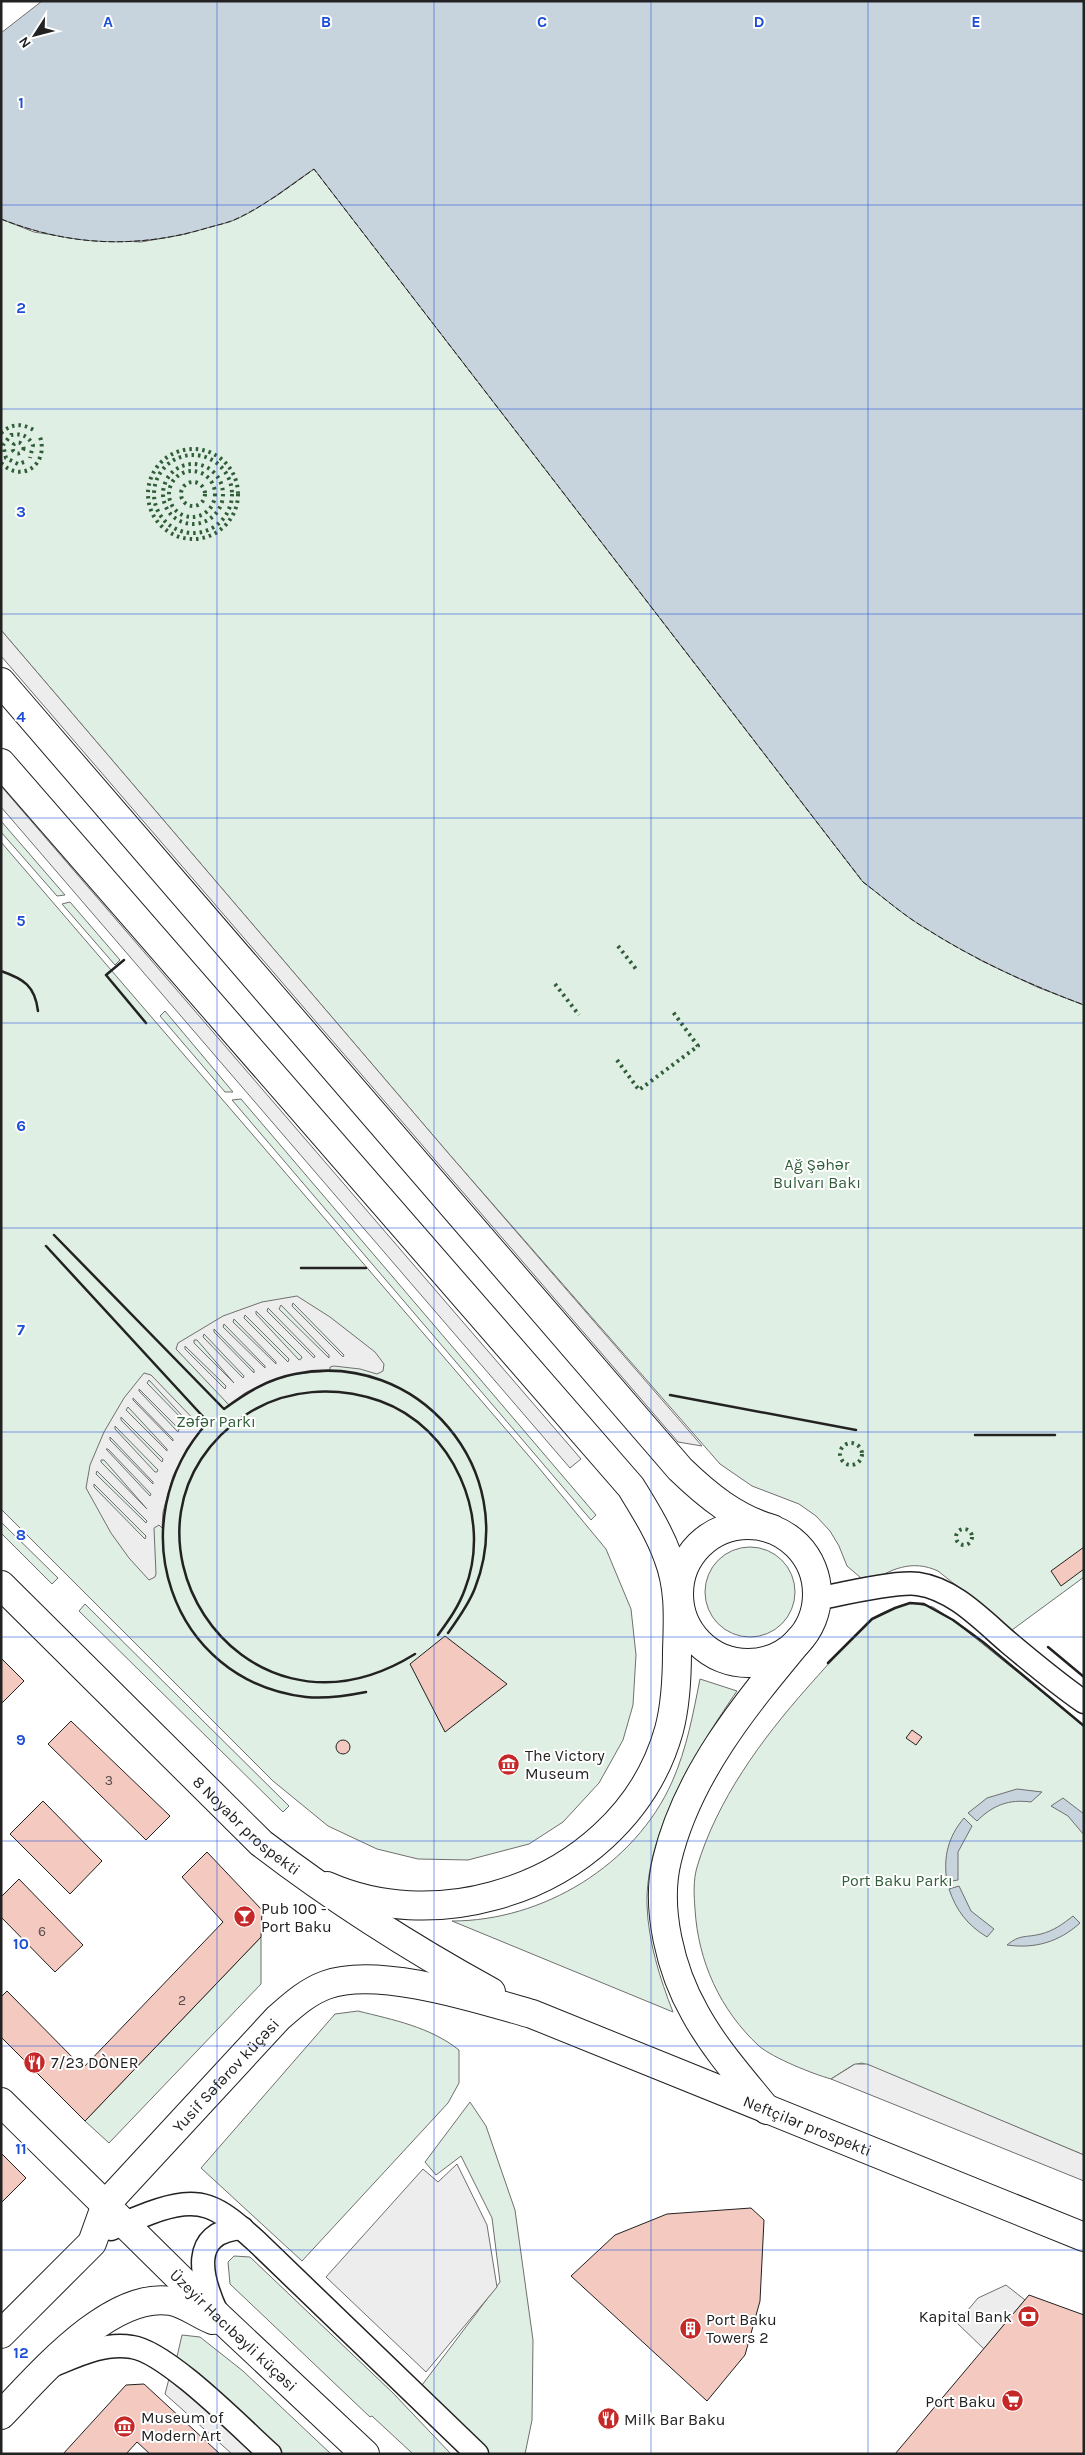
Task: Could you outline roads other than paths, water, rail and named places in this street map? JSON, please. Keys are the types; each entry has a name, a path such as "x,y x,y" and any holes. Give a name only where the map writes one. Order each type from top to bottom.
{"main road":[{"path":"1,682 680,1469 705,1493 727,1509 750,1522 772,1529 792,1540 806,1557 815,1577 817,1599 812,1620 800,1639 751,1698 706,1766 680,1823 667,1861 664,1896 667,1935 677,1974 695,2014 727,2060 767,2110"},
{"path":"1,763 631,1488 654,1526 668,1558 685,1623 698,1642 716,1656 738,1662 761,1662 783,1654 800,1639"},
{"path":"307,1878 356,1897 389,1904 440,1906 463,1904 517,1890 548,1876 585,1852 631,1808 647,1785 659,1759 669,1729 674,1702 680,1577 690,1556 706,1538 726,1527 750,1524 772,1529"},
{"name":"8 Noyabr prospekti","path":"1,1584 219,1803 262,1843 307,1878 401,1940 532,2014"},
{"name":"Yusif Səfərov küçəsi","path":"1,2334 92,2243 278,2018 308,1994 325,1985 363,1979 388,1980 459,1993 532,2014"},
{"name":"Neftçilər prospekti","path":"532,2014 1084,2237"},
{"name":"Üzeyir Hacıbəyli küçəsi","path":"1,2102 223,2320 366,2454"},
{"path":"1,2416 46,2368 104,2320 146,2303 172,2302 223,2320"}],"street":[{"path":"817,1599 895,1585 916,1584 932,1587 950,1596 974,1614 1084,1702"},
{"path":"115,2213 184,2204 203,2205 223,2213 242,2228 472,2446 477,2454"},
{"path":"223,2320 208,2293 203,2276 203,2256 207,2245 215,2235 227,2229 242,2228"},
{"path":"46,2368 86,2352 113,2346 132,2346 151,2353 172,2367 270,2454"}],"place":[{"name":"The Victory Museum","path":"509,1764"},
{"name":"Pub 100 - Port Baku","path":"245,1917"},
{"name":"7/23 DÒNER","path":"35,2062"},
{"name":"Kapital Bank","path":"1028,2316"},
{"name":"Port Baku Towers 2","path":"690,2328"},
{"name":"Port Baku","path":"1012,2401"},
{"name":"Milk Bar Baku","path":"608,2419"},
{"name":"Museum of Modern Art","path":"125,2426"}],"park label":[{"name":"Ağ Şəhər Bulvarı Bakı","path":"817,1173"},
{"name":"Zəfər Parkı","path":"216,1421"},
{"name":"Port Baku Parkı","path":"897,1880"}]}
